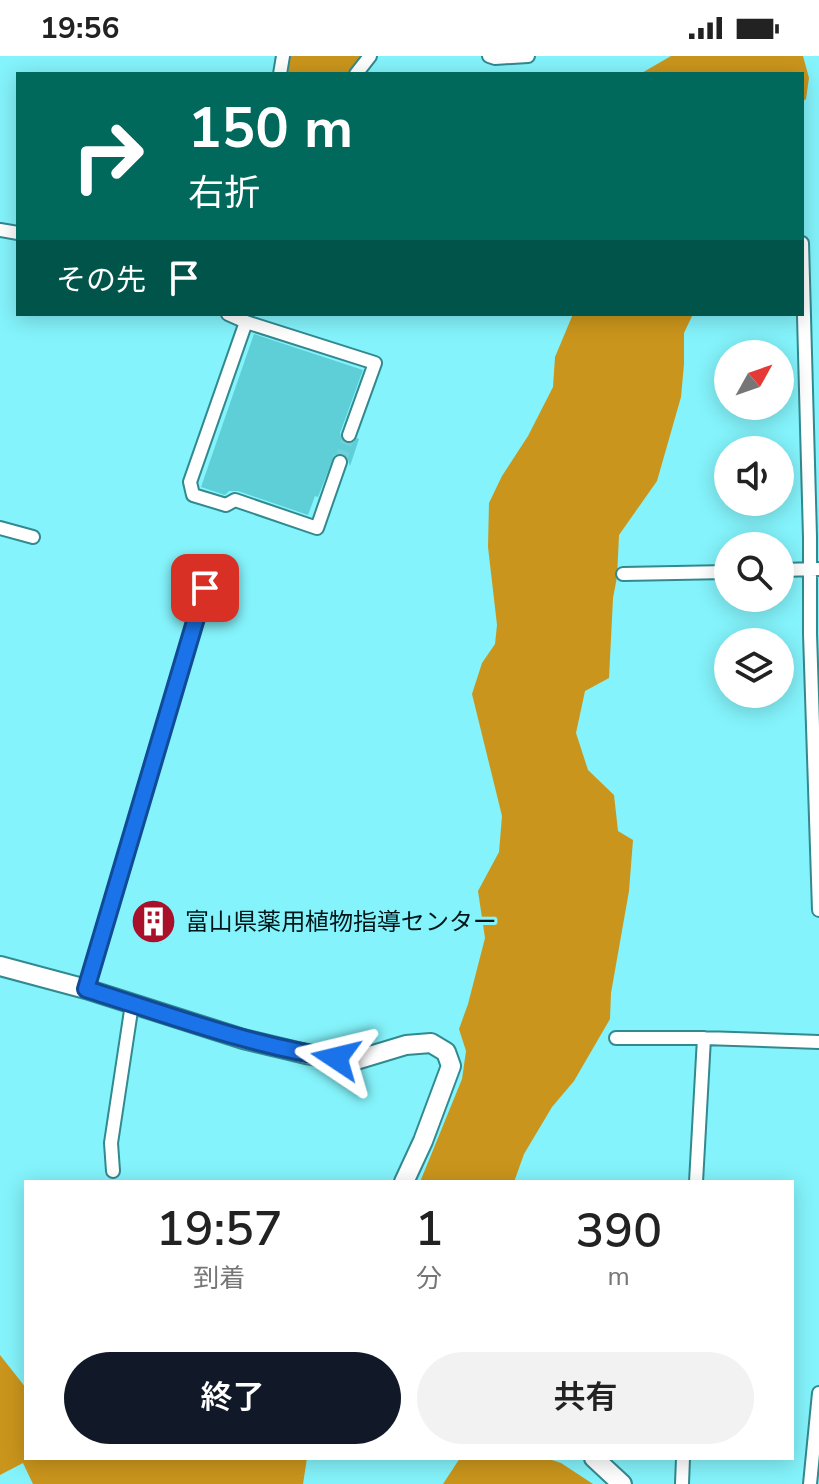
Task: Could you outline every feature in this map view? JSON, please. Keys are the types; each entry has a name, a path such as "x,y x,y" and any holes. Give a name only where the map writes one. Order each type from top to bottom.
{"main road":[{"path":"0,966 86,989 243,1039 306,1054 353,1061 406,1045 431,1043 446,1052 451,1066 405,1180"},
{"path":"596,1460 622,1484"}],"street":[{"path":"358,72 370,56"},
{"path":"489,56 528,56"},
{"path":"232,316 375,363 349,435"},
{"path":"804,316 810,537 814,570 819,910"},
{"path":"246,322 190,482 193,495 226,505 235,500 317,528 340,462"},
{"path":"0,528 33,537"},
{"path":"623,574 714,572"},
{"path":"86,989 205,588"},
{"path":"113,1171 111,1143 132,1004"},
{"path":"616,1038 819,1042"},
{"path":"696,1180 704,1038"},
{"path":"810,1484 819,1393"},
{"path":"682,1484 683,1460"}],"shaded area":[{"path":"289,56 363,56 363,72 288,72"},
{"path":"671,56 803,56 809,78 804,100 804,72 643,72"},
{"path":"572,316 692,316 684,333 681,397 657,481 619,535 609,678 585,691 576,733 588,770 614,795 618,831 633,840 629,891 611,993 610,1019 574,1081 552,1107 524,1154 515,1180 421,1180 462,1079 466,1051 459,1029 485,938 478,891 499,852 502,816 472,694 482,663 495,644 497,625 488,547 489,503 553,387 555,357"},
{"path":"0,1355 24,1385 24,1460 307,1460 303,1484 33,1484 23,1463 0,1475"},
{"path":"459,1460 552,1460 593,1484 443,1484"}],"building":[{"path":"254,334 363,370 340,433 347,444 359,439 350,466 344,454 334,456 308,515 238,491 229,491 225,495 201,487"},
{"name":"富山県薬用植物指導センター","path":"148,900 172,908 161,944 137,936"}],"tunnel":[{"path":"340,462 349,435"}],"place":[{"name":"富山県薬用植物指導センター","path":"154,922"}],"route":[{"path":"205,588 86,989 243,1039 336,1058"}]}
